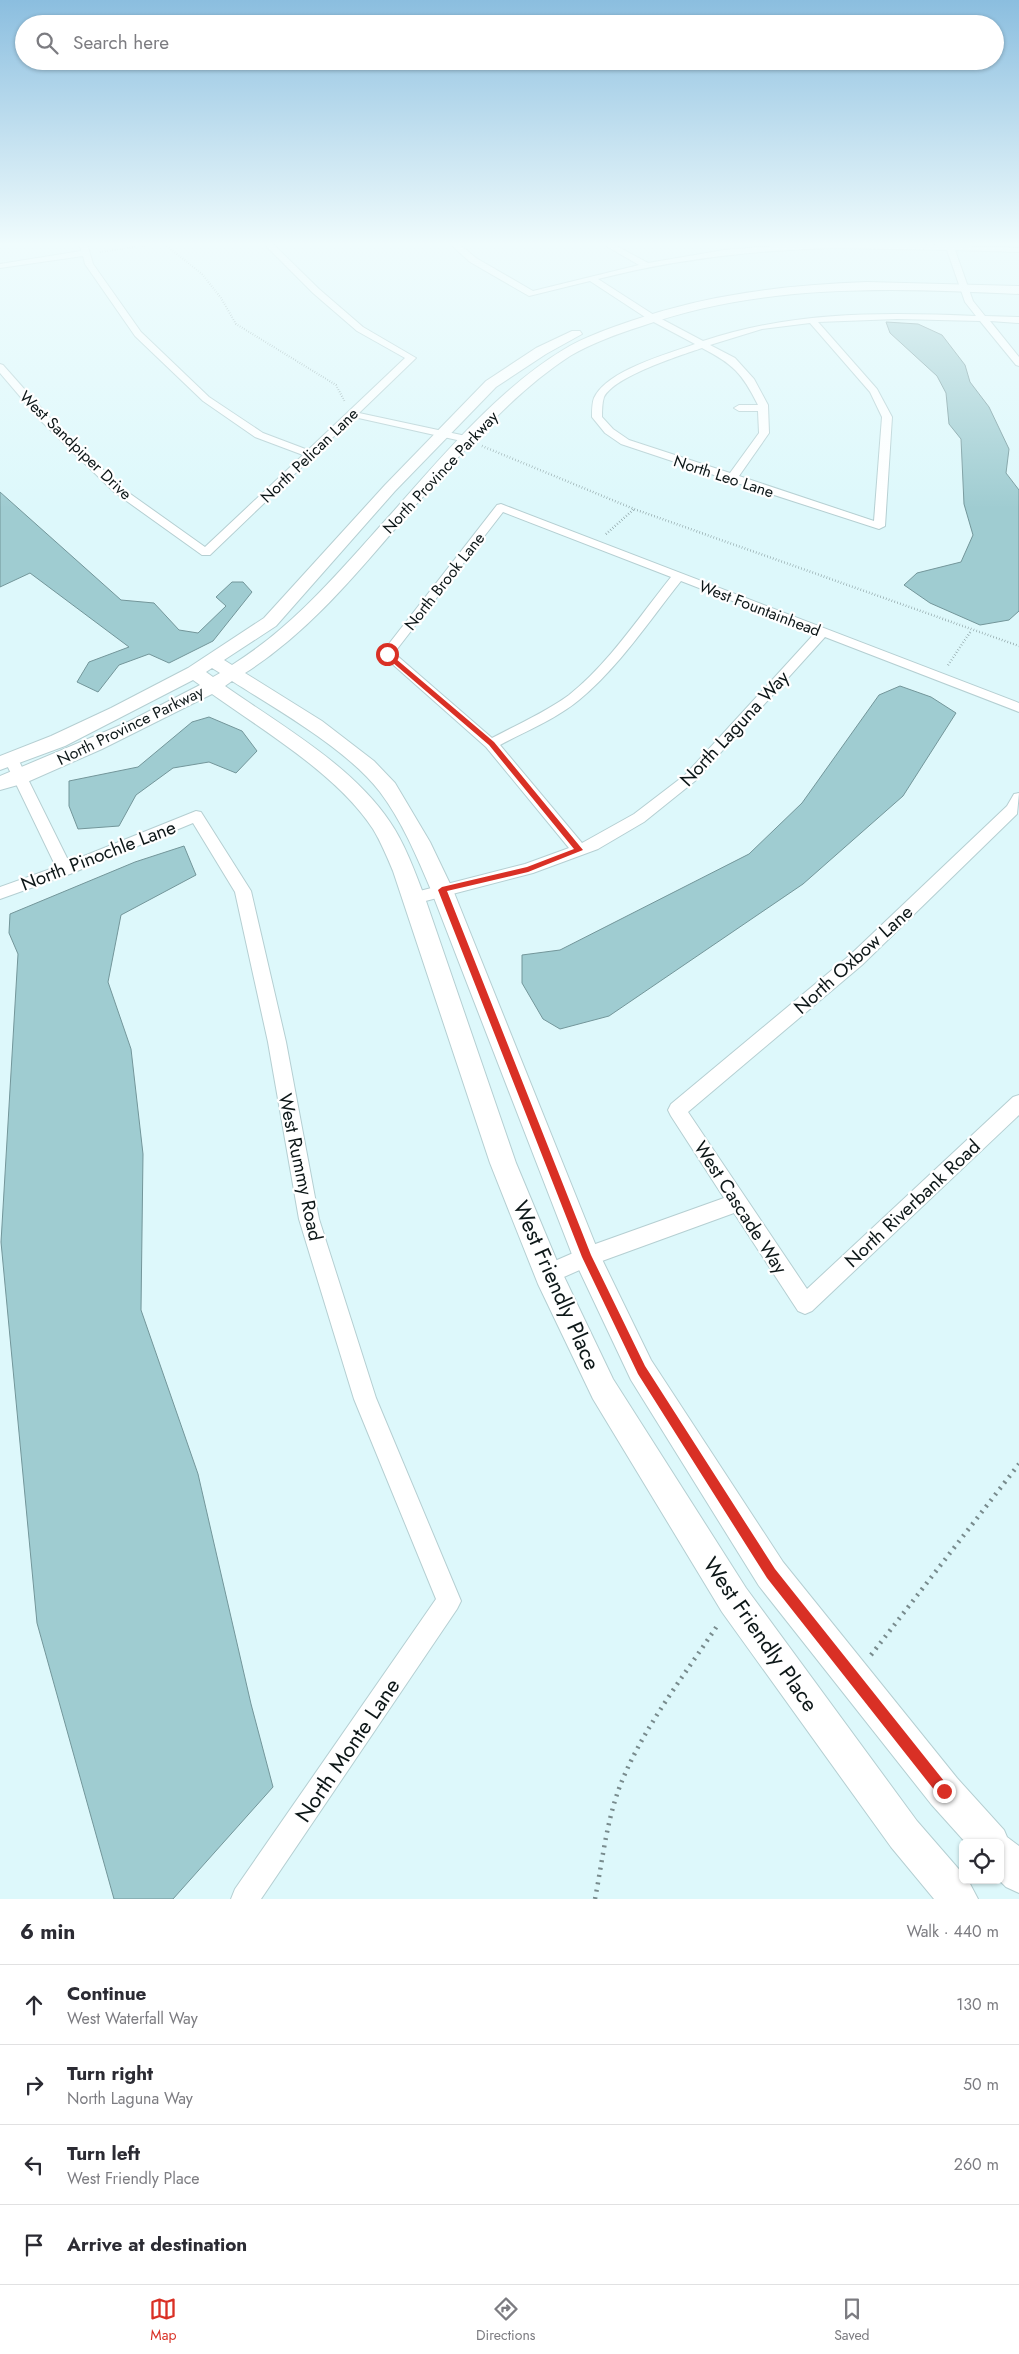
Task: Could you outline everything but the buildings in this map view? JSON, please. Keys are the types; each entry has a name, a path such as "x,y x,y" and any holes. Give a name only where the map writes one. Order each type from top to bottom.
{"street":[{"path":"136,332 206,399 259,435 310,454"},
{"name":"North Pelican Lane","path":"206,553 411,358 365,332"},
{"name":"North Province Parkway","path":"219,672 270,622 390,488 491,384 541,351 583,332"},
{"name":"North Province Parkway","path":"0,783 18,778 135,726 219,672 276,642 313,610 466,439 536,375 578,346 609,332"},
{"path":"682,332 732,360 751,381 763,408 764,433 731,478"},
{"path":"705,343 746,332"},
{"name":"North Leo Lane","path":"705,343 644,366 615,382 600,396 596,417 609,431 624,442 879,526 887,417 874,391 822,332"},
{"path":"993,332 1019,363"},
{"name":"West Sandpiper Drive","path":"0,366 45,419 118,490 206,553"},
{"path":"739,408 763,408"},
{"path":"352,414 466,439"},
{"name":"West Fountainhead","path":"501,507 1019,708"},
{"name":"North Brook Lane","path":"491,744 387,654 501,507"},
{"path":"579,850 491,744 548,715 573,698 600,674 678,577"},
{"name":"North Laguna Way","path":"414,898 528,869 593,844 639,818 690,778 823,632"},
{"name":"North Province Parkway","path":"5,761 58,741 194,672"},
{"name":"West Friendly Place","path":"194,672 219,672 315,725 367,766 388,788 420,842 442,890 587,1257 642,1370 771,1574 944,1791 986,1839"},
{"name":"West Friendly Place","path":"219,672 330,770 364,804 382,826 404,871 414,898 503,1163 548,1274 603,1388 734,1600 904,1834 959,1899"},
{"path":"5,761 18,778 65,870"},
{"name":"North Oxbow Lane","path":"677,1110 856,960 1012,810 1019,798"},
{"name":"North Pinochle Lane","path":"0,893 65,870 196,816"},
{"name":"West Rummy Road","path":"196,816 243,891 277,1042 309,1219 365,1399 449,1601"},
{"name":"North Riverbank Road","path":"805,1304 1019,1103"},
{"name":"West Cascade Way","path":"677,1110 805,1304"},
{"path":"548,1274 587,1257 738,1202"},
{"name":"North Monte Lane","path":"245,1899 449,1601"},
{"path":"1004,1858 1019,1874"}],"path":[{"path":"249,332 336,384 352,414"},
{"path":"466,439 634,509 972,631 1019,646"},
{"path":"595,544 634,509"},
{"path":"940,677 972,631"},
{"path":"854,1678 1019,1464"},
{"path":"595,1899 612,1814 624,1778 642,1741 734,1600"}],"water":[{"path":"935,332 942,335 965,365 970,382 989,407 1009,449 1006,473 1019,490 1019,611 1009,620 980,625 930,603 904,585 917,573 961,562 973,535 964,504 961,439 949,424 946,393 937,376 890,333"},
{"path":"0,492 121,600 154,603 179,630 198,633 226,606 216,597 232,582 243,582 252,592 213,641 169,663 149,654 119,665 98,692 77,682 89,662 129,647 30,573 0,587"},
{"path":"900,686 931,697 956,713 903,796 803,884 609,1016 560,1029 543,1019 522,983 522,955 560,950 749,854 802,803 879,695"},
{"path":"209,717 242,731 257,751 236,773 209,762 173,768 136,795 119,826 78,829 69,806 69,781 138,767 192,722"},
{"path":"184,846 196,875 121,915 108,982 131,1049 143,1154 141,1310 198,1474 251,1704 273,1787 173,1899 114,1899 37,1623 1,1242 18,954 9,933 10,914 135,862"}],"route":[{"path":"387,654 491,744 579,850 528,869 442,890 587,1257 642,1370 771,1574 944,1791"}]}
